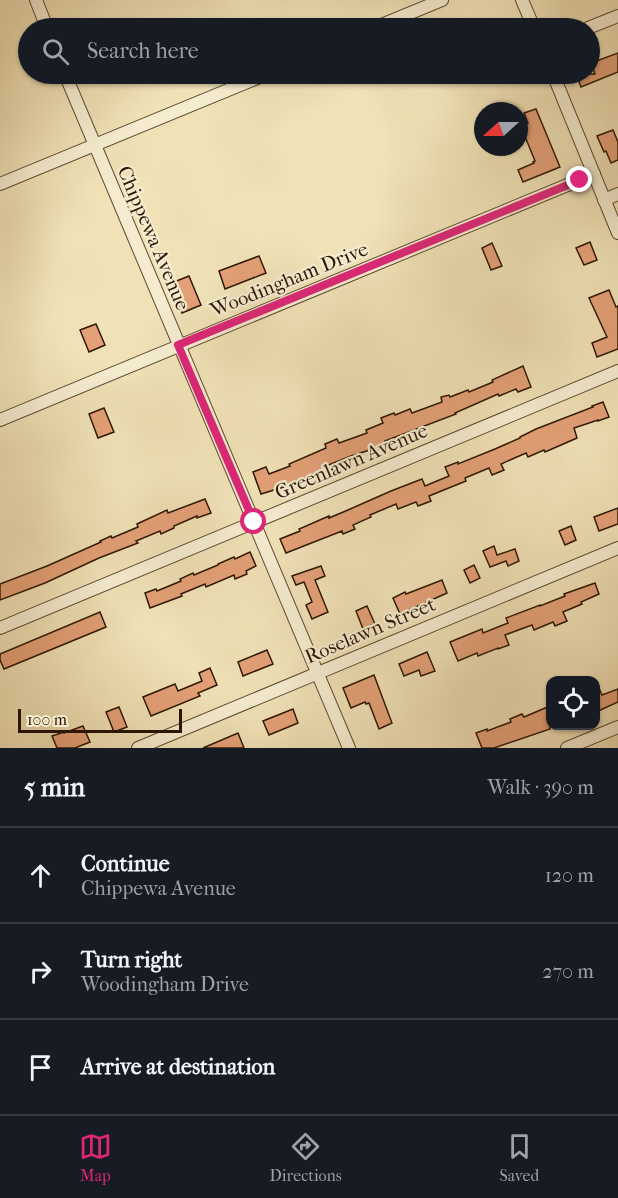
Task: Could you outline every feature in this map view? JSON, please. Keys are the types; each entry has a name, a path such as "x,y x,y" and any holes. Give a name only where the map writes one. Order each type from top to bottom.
{"street":[{"path":"36,0 43,18"},
{"path":"398,18 442,0"},
{"path":"522,0 530,18"},
{"path":"600,23 618,16"},
{"name":"Chippewa Avenue","path":"69,84 348,748"},
{"path":"0,184 243,84"},
{"path":"557,84 618,232"},
{"name":"Woodingham Drive","path":"0,420 594,174"},
{"path":"604,200 618,194"},
{"name":"Greenlawn Avenue","path":"0,628 618,371"},
{"name":"Roselawn Street","path":"138,748 618,548"},
{"path":"567,748 618,727"}],"building":[{"path":"618,53 618,72 600,79 600,60"},
{"path":"536,109 560,167 523,182 518,170 535,161 528,144 528,112"},
{"path":"613,130 618,142 618,160 611,163 597,136"},
{"path":"590,242 597,260 584,265 576,248"},
{"path":"492,243 502,266 491,270 482,248"},
{"path":"259,256 266,273 225,289 219,271"},
{"path":"189,276 201,305 182,313 169,284"},
{"path":"609,290 616,307 618,306 618,349 597,357 592,343 607,337 589,298"},
{"path":"96,324 105,345 89,352 80,330"},
{"path":"523,366 531,387 518,392 516,389 499,396 498,394 456,414 385,441 387,446 326,466 328,472 310,480 261,494 253,472 266,467 269,474 290,466 289,464 326,448 325,444 337,439 339,443 367,433 366,430 383,423 381,418 410,409 412,413 442,402 441,397 449,395 450,397 468,390 469,392"},
{"path":"603,402 609,417 574,428 577,438 528,457 526,453 501,464 504,470 492,475 489,468 465,478 466,481 429,496 431,501 418,506 416,502 398,509 396,504 353,525 355,529 343,534 342,531 286,553 280,539 300,531 299,529 422,479 425,486 449,476 445,467 495,449 536,429"},
{"path":"104,408 114,432 98,438 89,414"},
{"path":"205,499 211,513 197,518 197,516 161,534 160,531 136,541 138,543 0,600 0,584 47,566 111,536 112,538 138,527 137,524 167,510 168,513"},
{"path":"618,508 618,524 599,531 594,517"},
{"path":"571,526 576,540 565,545 559,531"},
{"path":"494,546 497,555 515,549 519,561 508,566 506,561 490,567 483,551"},
{"path":"250,552 256,566 246,571 247,574 235,579 234,575 206,587 205,584 150,608 145,593 156,589 157,591 193,573 194,575"},
{"path":"474,565 480,578 470,583 464,570"},
{"path":"321,566 325,576 315,580 328,612 312,619 306,605 312,602 304,582 296,585 292,576"},
{"path":"442,580 447,593 400,614 393,598"},
{"path":"595,583 599,594 563,612 567,621 555,626 553,622 534,630 532,625 505,635 509,645 478,656 477,653 458,661 450,642 482,629 483,633 508,623 506,618"},
{"path":"367,606 375,624 363,629 356,611"},
{"path":"100,612 106,627 4,669 0,654"},
{"path":"267,650 273,664 243,676 238,662"},
{"path":"427,652 435,671 421,676 419,670 404,676 399,664"},
{"path":"210,668 217,685 198,693 200,696 151,716 143,697 175,684 178,691 202,681 199,673"},
{"path":"374,675 392,723 379,729 369,703 365,702 351,708 343,688"},
{"path":"618,689 618,702 600,710 600,690 602,695"},
{"path":"119,707 127,727 114,732 106,712"},
{"path":"546,708 547,730 494,748 482,748 476,733 511,722 510,719 522,714 524,717"},
{"path":"293,709 298,723 269,735 263,721"},
{"path":"83,726 90,742 75,748 57,748 52,736"},
{"path":"238,733 244,748 203,748"}],"route":[{"path":"254,522 178,345 580,180"}]}
